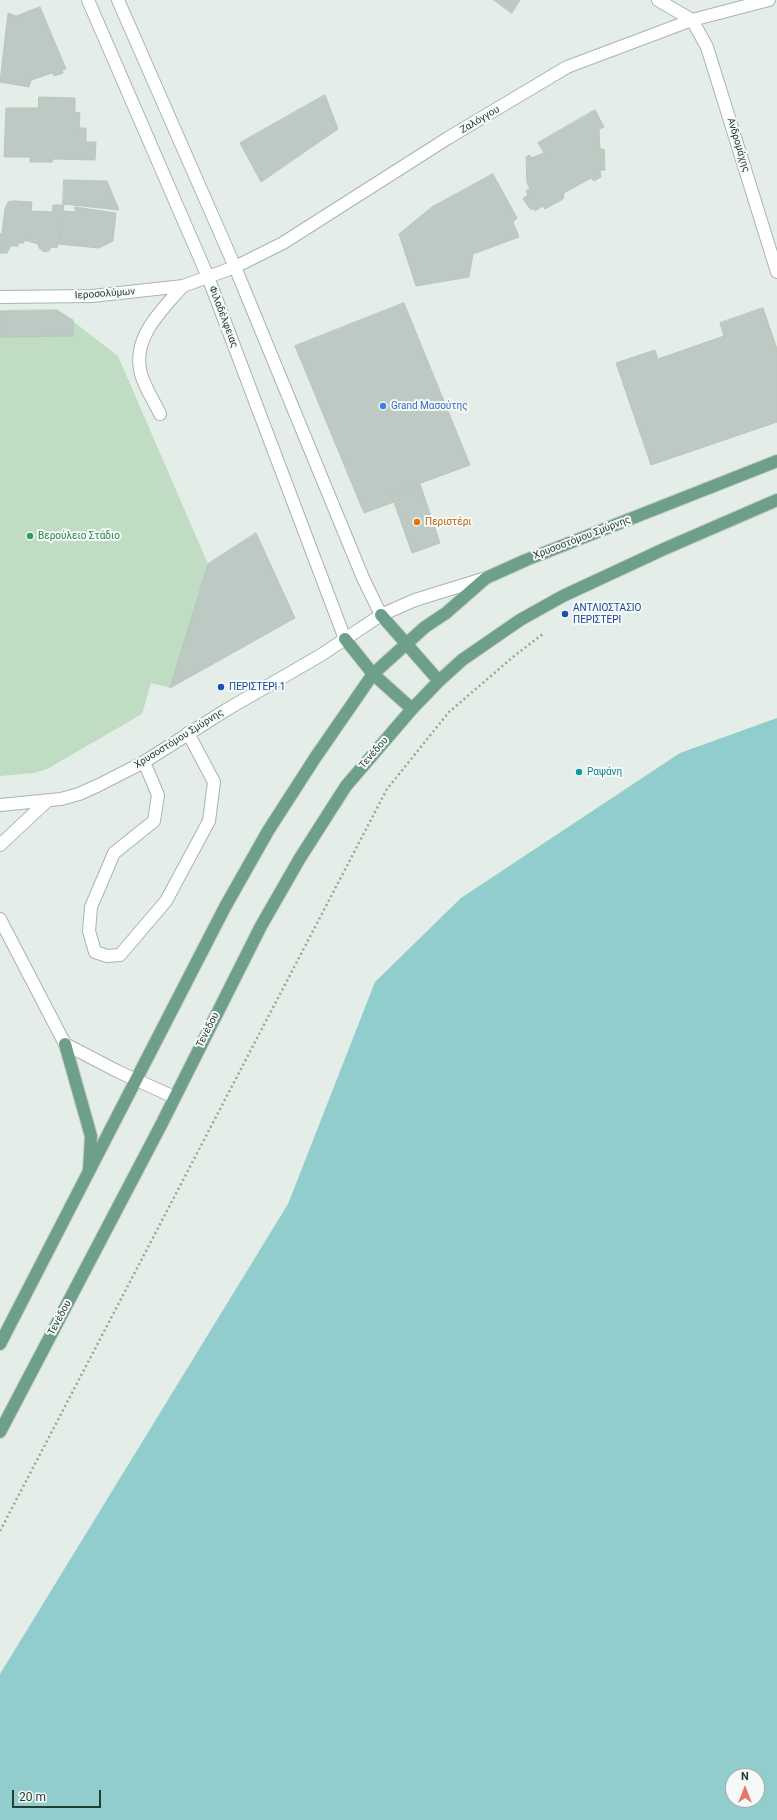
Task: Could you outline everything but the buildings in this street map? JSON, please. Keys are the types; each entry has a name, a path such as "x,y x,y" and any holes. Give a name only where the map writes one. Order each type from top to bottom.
{"main road":[{"name":"Χρυσοστόμου Σμύρνης","path":"405,645 486,578 526,560 777,461"},
{"name":"Τενέδου","path":"0,1432 160,1127 261,926 300,858 346,786 412,709 439,681 462,660 520,620 563,596 777,500"},
{"path":"381,615 405,645 439,681"},
{"path":"345,639 373,674 412,709"},
{"path":"0,1344 89,1174 136,1079 155,1046 225,907 268,831 315,758 373,674 405,645"},
{"path":"65,1044 91,1136 89,1174"}],"street":[{"name":"Φιλαδέλφειας","path":"88,0 208,277 345,639"},
{"path":"118,0 235,267 363,578 381,615"},
{"path":"658,0 692,20"},
{"name":"Ζαλόγγου","path":"208,277 235,267 283,243 448,138 568,67 692,20 769,0"},
{"name":"Ανδρομάχης","path":"692,20 707,47 777,272"},
{"name":"Ιεροσολύμων","path":"0,297 92,296 183,286 208,277"},
{"path":"160,414 142,375 139,360 142,343 150,326 183,286"},
{"name":"Χρυσοστόμου Σμύρνης","path":"0,805 47,801 79,794 144,762 321,655 381,615 415,600 486,578"},
{"path":"144,762 158,795 154,821 114,853 91,907 88,931 95,952 107,956 120,955 166,901 209,821 214,782 188,734"},
{"path":"0,845 47,801"},
{"path":"0,919 65,1044 119,1072 174,1097"}],"path":[{"path":"0,1531 388,789 449,712 512,656 546,632"}],"green space":[{"path":"57,309 118,356 208,564 171,688 151,683 142,714 47,769 34,773 0,776 0,310"}],"water":[{"path":"777,718 777,1820 0,1820 0,1674 288,1204 375,982 461,898 680,753"}],"place":[{"name":"Grand Μασούτης","path":"383,406"},
{"name":"Περιστέρι","path":"417,522"},
{"name":"Βερούλειο Στάδιο","path":"30,536"},
{"name":"ΑΝΤΛΙΟΣΤΑΣΙΟ ΠΕΡΙΣΤΕΡΙ","path":"565,614"},
{"name":"ΠΕΡΙΣΤΕΡΙ 1","path":"221,687"},
{"name":"Ραψάνη","path":"579,772"}]}
